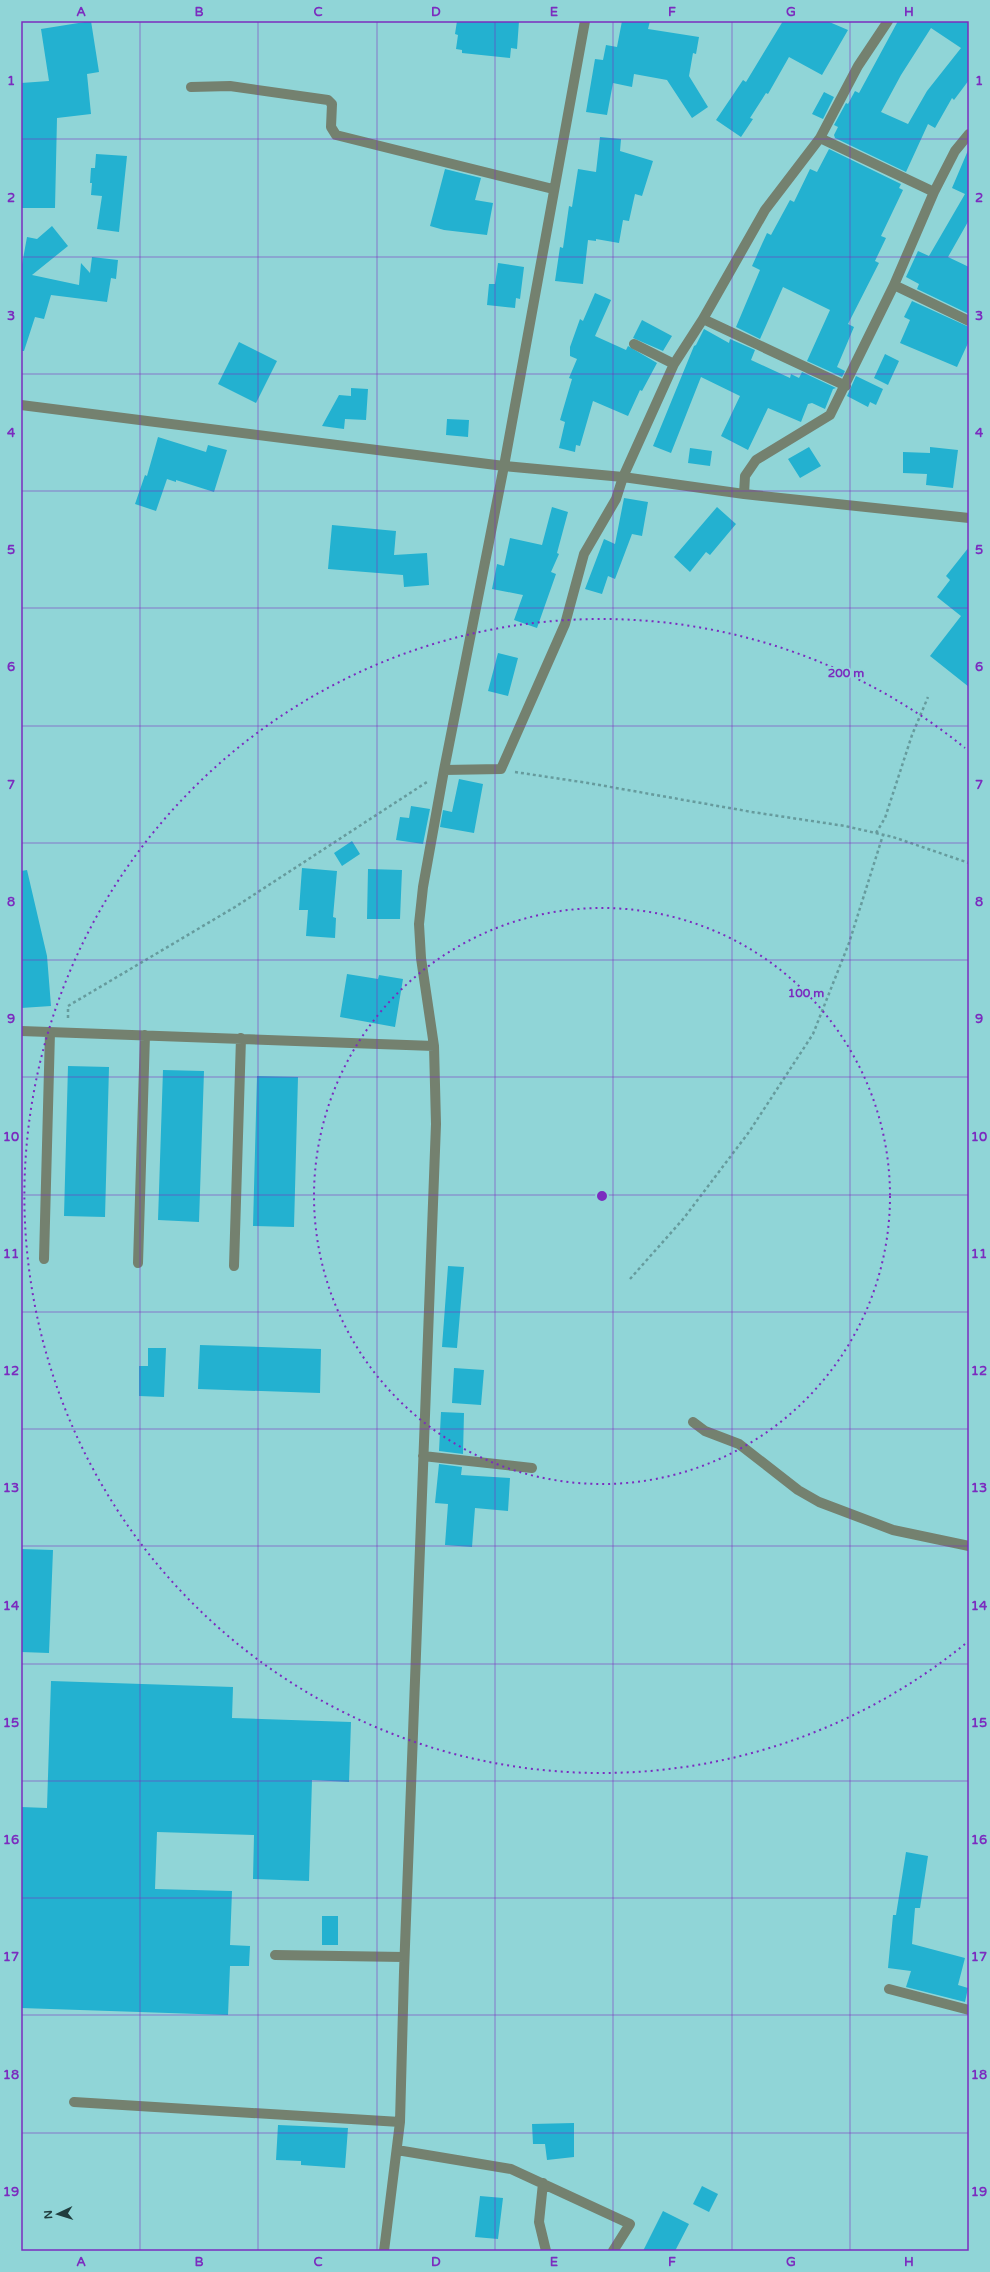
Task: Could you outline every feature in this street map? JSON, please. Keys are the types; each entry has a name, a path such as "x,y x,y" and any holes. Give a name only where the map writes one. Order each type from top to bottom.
{"street":[{"path":"384,2251 400,2122 404,1957 436,1124 434,1046 419,924 423,887 441,784 504,466 553,189 585,21"},
{"path":"444,770 501,769 565,624 584,554 616,499 623,477 674,364 703,319 765,210 820,138 858,66 888,21"},
{"path":"191,87 230,86 328,100 332,104 331,126 336,135 553,189"},
{"path":"820,138 934,192"},
{"path":"744,494 744,476 756,460 830,415 846,386 894,285 934,192 956,151 967,139"},
{"path":"894,285 969,321"},
{"path":"703,319 846,386"},
{"path":"634,344 674,364"},
{"path":"21,405 504,466 623,477 744,494 969,518"},
{"path":"21,1031 434,1046"},
{"path":"44,1259 50,1032"},
{"path":"138,1263 145,1035"},
{"path":"234,1266 241,1038"},
{"path":"693,1422 705,1431 739,1444 798,1490 819,1502 893,1530 969,1546"},
{"path":"423,1456 532,1468"},
{"path":"275,1955 404,1957"},
{"path":"888,1989 969,2010"},
{"path":"74,2102 400,2122"},
{"path":"397,2150 511,2169 630,2224 613,2251"},
{"path":"543,2184 539,2222 546,2251"}],"path":[{"path":"876,833 885,818 912,735 928,697"},
{"path":"501,769 752,812 845,826 883,835 969,863"},
{"path":"68,1032 68,1006 236,907 426,782 441,784"},
{"path":"630,1279 684,1218 749,1132 813,1034 849,943 883,835"}],"building":[{"path":"91,21 99,72 87,74 91,114 57,118 55,208 21,208 21,83 49,81 41,29"},
{"path":"457,21 519,21 517,49 511,48 510,58 462,53 462,50 456,49 458,35 455,34"},
{"path":"622,21 650,21 648,29 699,37 696,54 693,53 689,76 708,107 692,118 667,80 634,74 632,87 613,83 607,115 586,112 595,59 603,60 606,45 617,47"},
{"path":"783,21 827,21 848,30 822,75 789,57 768,94 766,93 750,118 753,119 741,137 716,120 743,80 746,82"},
{"path":"898,21 969,21 969,80 954,100 952,98 935,128 928,124 906,172 835,138 834,135 838,127 834,125 846,103 848,104 855,91 859,93","holes":["931,28 961,48 927,91 908,124 881,112 901,75"]},
{"path":"824,92 834,97 823,119 812,114"},
{"path":"600,137 621,139 620,151 653,161 642,196 635,194 629,221 623,220 619,243 596,239 596,241 588,240 583,284 555,281 560,247 563,248 569,206 572,207 578,169 596,172"},
{"path":"969,148 969,220 948,257 969,267 969,314 917,289 919,284 906,277 918,251 929,256 965,194 952,188"},
{"path":"829,149 901,184 899,188 903,190 881,236 886,238 875,261 879,263 848,324 854,327 837,367 845,371 842,377 807,361 830,310 783,287 760,339 736,327 760,270 752,266 767,233 771,235 790,200 794,202 810,169 817,172"},
{"path":"96,154 127,156 119,232 97,229 102,196 91,195 92,183 90,183 91,168 95,168"},
{"path":"445,169 481,178 475,200 493,203 487,235 444,230 430,226"},
{"path":"52,226 68,246 32,275 79,285 81,263 90,273 92,257 118,260 116,279 111,278 107,302 51,295 44,319 35,317 24,351 21,351 21,270 27,237 37,239"},
{"path":"498,263 524,267 520,299 516,298 515,308 487,305 489,284 495,284"},
{"path":"595,293 611,300 595,336 626,350 628,346 657,363 642,391 640,390 628,416 593,401 580,446 576,445 575,452 559,448 565,422 560,420 572,379 569,378 577,359 570,356 570,347 580,319 583,321"},
{"path":"912,301 969,327 969,341 957,367 900,343 910,320 904,317"},
{"path":"642,320 672,336 663,351 633,338"},
{"path":"704,329 729,343 730,339 755,350 751,360 790,378 791,374 799,378 802,372 836,388 833,389 825,409 812,403 808,404 801,422 768,408 748,450 721,436 740,396 701,377 671,453 653,446 694,346 696,345"},
{"path":"239,342 277,361 256,403 218,384"},
{"path":"885,354 899,361 888,385 874,378"},
{"path":"856,376 883,389 876,405 870,402 868,407 847,396"},
{"path":"351,388 368,389 366,420 345,419 344,429 322,426 339,395 351,396"},
{"path":"447,419 469,420 468,437 446,435"},
{"path":"158,437 206,452 208,445 227,450 214,492 176,480 176,482 167,479 156,511 135,504 145,475 147,476"},
{"path":"809,447 821,466 800,478 788,459"},
{"path":"930,447 958,450 953,488 926,485 927,474 903,473 903,452 930,453"},
{"path":"690,448 712,451 710,466 688,463"},
{"path":"624,498 648,502 642,536 632,534 615,579 608,576 602,594 585,589 604,539 615,544"},
{"path":"552,507 568,512 557,553 559,554 551,572 556,574 537,628 514,620 523,595 492,589 497,564 504,566 510,538 542,545"},
{"path":"717,507 736,524 710,555 706,552 690,572 674,557"},
{"path":"332,525 396,531 394,555 427,553 429,585 404,587 403,575 328,569"},
{"path":"969,547 969,687 930,656 961,616 937,597 950,580 946,576"},
{"path":"498,653 518,658 508,696 488,691"},
{"path":"459,779 483,784 474,833 440,827 443,810 452,812"},
{"path":"411,806 430,809 423,844 396,840 400,817 409,818"},
{"path":"352,841 360,854 342,866 334,853"},
{"path":"302,868 337,871 333,917 336,918 335,938 306,936 308,910 299,910"},
{"path":"368,869 402,870 400,919 367,919"},
{"path":"27,870 47,956 51,1006 21,1008 21,871"},
{"path":"347,974 378,979 379,975 403,979 395,1027 340,1017"},
{"path":"68,1066 109,1067 105,1217 64,1216"},
{"path":"163,1070 204,1071 199,1222 158,1220"},
{"path":"257,1076 298,1077 294,1227 253,1226"},
{"path":"448,1266 464,1267 457,1348 442,1347"},
{"path":"200,1345 321,1349 320,1393 198,1389"},
{"path":"148,1348 166,1348 164,1397 139,1396 139,1366 148,1366"},
{"path":"454,1368 484,1370 481,1405 452,1403"},
{"path":"441,1412 464,1413 463,1454 439,1451"},
{"path":"439,1464 462,1467 461,1475 510,1478 508,1511 475,1508 472,1547 445,1545 448,1504 435,1503"},
{"path":"21,1549 53,1550 49,1653 21,1652"},
{"path":"51,1681 233,1687 232,1718 351,1722 349,1782 312,1780 309,1881 253,1879 254,1835 157,1832 155,1889 232,1891 230,1945 250,1946 249,1966 230,1966 228,2015 21,2008 21,1807 47,1808"},
{"path":"906,1852 928,1856 920,1908 915,1908 912,1944 965,1958 958,1985 968,1988 965,2002 906,1987 911,1971 888,1968 893,1915 896,1915"},
{"path":"322,1916 338,1916 338,1945 322,1945"},
{"path":"574,2123 574,2157 547,2160 545,2144 533,2144 532,2124"},
{"path":"278,2125 348,2128 345,2168 301,2165 301,2161 276,2160"},
{"path":"702,2186 718,2194 709,2212 693,2204"},
{"path":"480,2196 503,2198 498,2239 475,2237"},
{"path":"663,2211 689,2224 675,2251 643,2251"}]}
